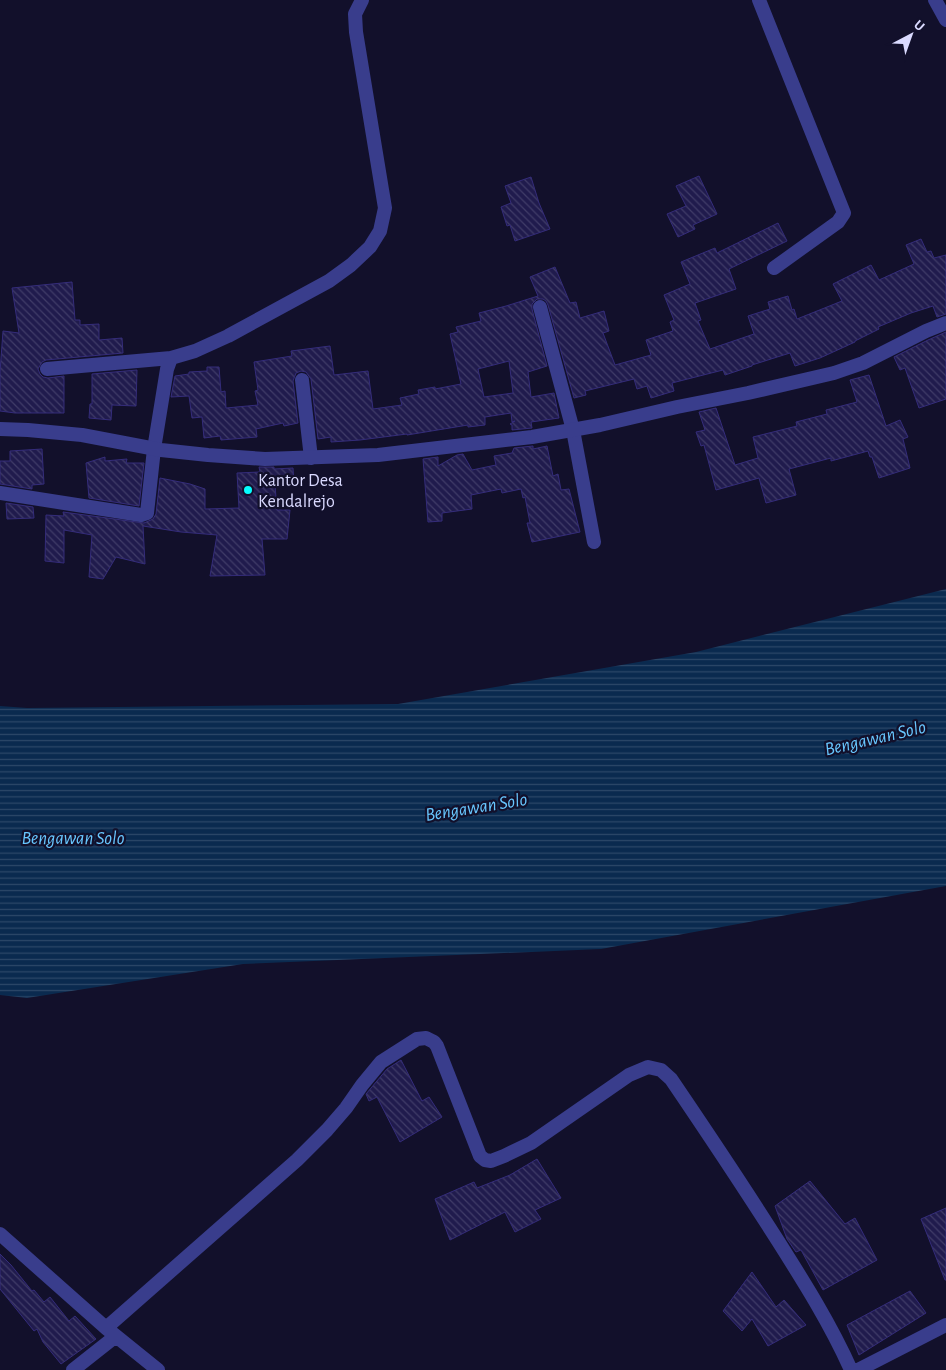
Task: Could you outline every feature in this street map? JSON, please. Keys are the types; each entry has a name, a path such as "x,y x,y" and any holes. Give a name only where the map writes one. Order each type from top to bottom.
{"street":[{"path":"47,370 171,358 195,351 228,336 330,281 351,266 370,247 380,231 385,208 356,32 355,14 362,0"},
{"path":"759,0 844,213 838,222 774,268"},
{"path":"935,0 946,20"},
{"path":"540,307 573,430 594,542"},
{"path":"0,429 82,435 154,449 265,459 378,455 532,437 600,425 748,393 834,373 863,363 946,323"},
{"path":"0,493 141,515 147,513 154,449 167,369 171,358"},
{"path":"302,380 311,458"},
{"path":"72,1370 297,1160 346,1108 362,1084 381,1062 417,1039 426,1038 437,1046 480,1156 485,1160 491,1161 531,1143 629,1074 648,1067 660,1070 670,1079 750,1197 789,1259 831,1331 851,1370"},
{"path":"0,1234 111,1332 158,1370"},
{"path":"858,1370 946,1325"}],"water":[{"name":"Bengawan Solo","path":"946,589 946,886 601,949 243,964 27,998 0,995 0,706 27,708 398,704 696,652"}],"building":[{"path":"699,176 717,214 693,225 695,229 678,237 667,214 686,206 676,186"},
{"path":"531,177 550,229 515,241 510,225 507,226 501,207 511,203 505,186"},
{"path":"778,223 787,241 729,269 736,289 695,303 701,320 698,321 710,349 754,334 748,316 770,309 768,302 788,296 797,319 842,301 833,284 871,265 879,280 914,264 906,245 921,239 927,252 931,251 934,258 946,255 946,314 937,317 933,306 911,313 878,327 879,329 855,342 820,358 795,366 790,353 725,375 723,370 672,383 674,391 651,398 647,386 637,389 634,379 585,391 586,395 574,398 548,305 543,299 537,299 532,304 532,309 547,366 528,372 531,397 554,393 559,418 531,422 532,428 512,430 512,425 510,424 515,421 512,422 511,413 485,417 485,425 468,427 468,425 407,435 360,440 331,442 331,437 318,439 311,379 306,372 301,371 296,373 293,381 298,423 284,426 283,423 256,429 257,437 221,440 220,436 204,438 202,417 192,418 189,396 171,397 175,376 189,374 189,372 207,371 207,367 219,367 221,392 225,391 226,408 258,405 255,391 258,390 254,362 292,356 291,351 330,346 334,375 368,371 373,409 402,405 400,398 419,394 418,390 461,384 450,334 458,332 456,327 481,321 479,313 538,296 530,277 555,267 570,303 576,302 580,318 604,311 609,331 603,333 615,365 651,355 646,340 673,331 670,322 674,320 664,295 690,284 681,262 715,248 717,253","holes":["509,361 513,393 484,397 478,369"]},
{"path":"72,282 75,320 80,320 80,325 99,324 99,340 122,338 123,353 46,360 42,362 38,369 43,377 64,376 64,413 15,413 0,411 3,331 19,333 12,288"},
{"path":"946,332 946,399 919,408 905,368 900,370 894,357"},
{"path":"137,370 136,406 112,405 111,420 89,418 90,404 92,404 92,374"},
{"path":"869,375 886,426 900,420 908,437 903,439 910,468 879,478 868,451 831,461 831,458 789,469 796,495 766,503 759,478 716,490 704,445 701,446 696,432 705,430 699,412 716,408 735,465 758,458 753,437 797,426 796,422 827,414 826,410 857,402 850,380"},
{"path":"533,446 533,449 547,446 553,476 558,474 561,490 569,489 580,532 532,542 527,523 530,523 525,497 523,498 521,489 502,493 501,489 471,495 472,509 442,513 442,521 428,522 423,459 438,457 438,466 457,455 463,454 472,470 496,465 494,456 512,453 514,448"},
{"path":"42,449 44,484 32,485 32,489 0,484 0,461 10,461 10,451"},
{"path":"105,457 105,461 127,459 126,463 144,463 139,506 89,498 86,463"},
{"path":"259,467 274,467 274,469 293,468 294,484 275,485 277,510 290,510 287,539 262,539 265,575 210,576 217,535 143,526 145,564 116,557 103,579 89,577 92,535 64,530 64,563 45,561 46,515 64,516 63,512 144,523 153,519 156,514 160,478 205,489 205,509 239,508 237,473 260,472"},
{"path":"6,503 33,507 34,518 7,519"},
{"path":"401,1060 422,1101 429,1097 442,1117 400,1142 377,1097 369,1101 366,1094 387,1069"},
{"path":"537,1159 561,1198 535,1210 541,1219 515,1232 505,1212 450,1240 435,1199 474,1182 477,1188 510,1175"},
{"path":"810,1181 845,1224 855,1218 877,1260 823,1290 801,1250 796,1252 787,1239 775,1206"},
{"path":"946,1208 946,1280 945,1280 921,1219"},
{"path":"0,1254 44,1302 50,1297 69,1321 75,1316 96,1339 61,1364 43,1342 37,1329 34,1331 0,1289"},
{"path":"752,1272 776,1307 784,1300 806,1325 768,1346 752,1319 742,1331 723,1311"},
{"path":"910,1291 926,1313 859,1355 847,1325"}],"place":[{"name":"Kantor Desa Kendalrejo","path":"248,490"}]}
